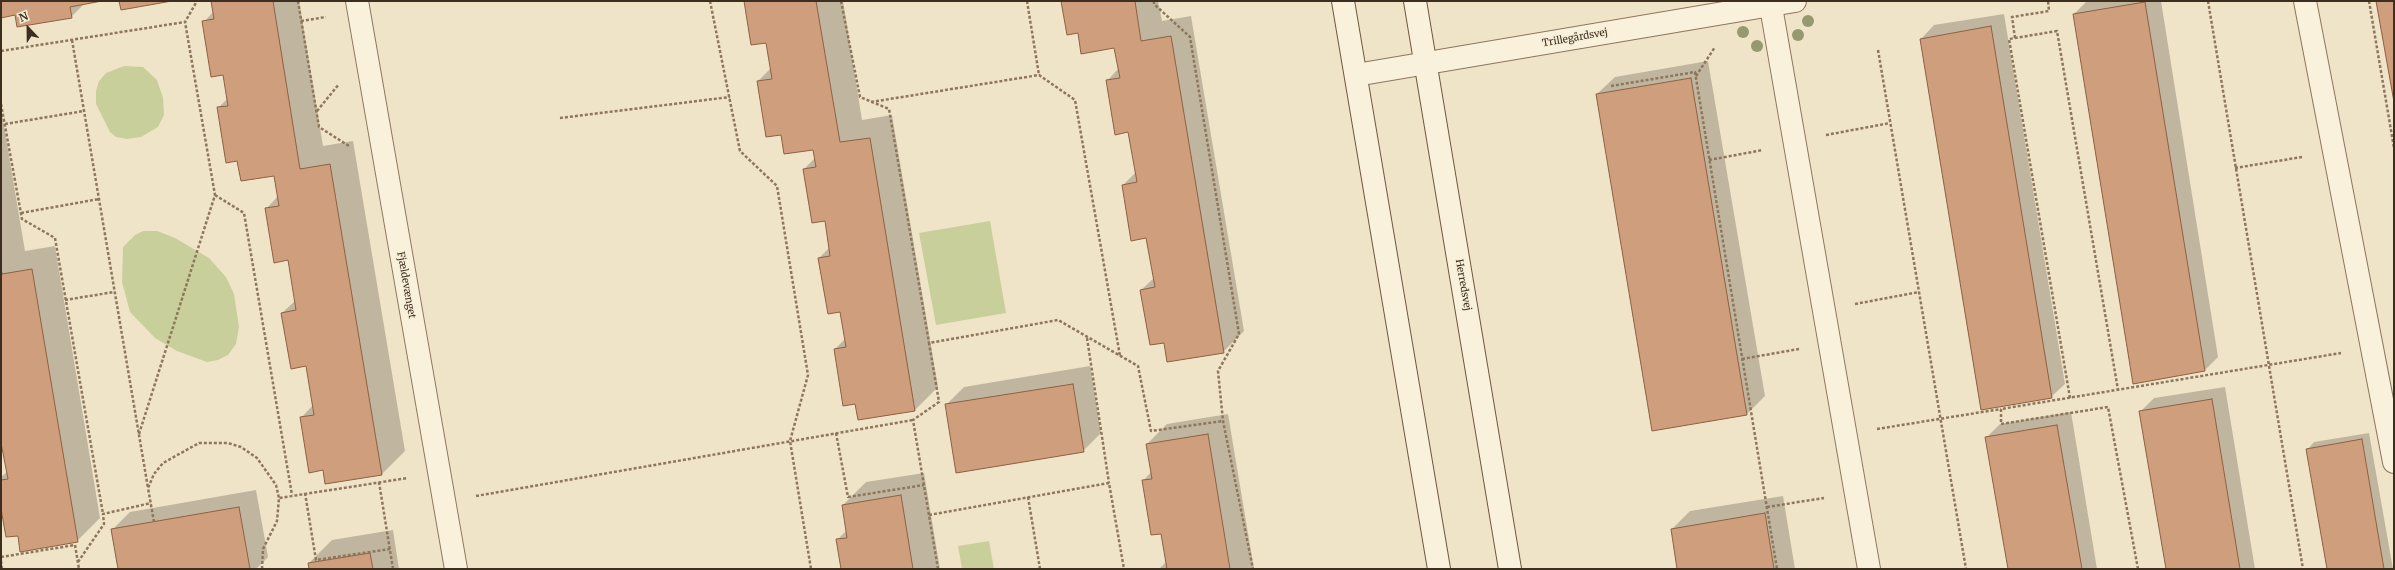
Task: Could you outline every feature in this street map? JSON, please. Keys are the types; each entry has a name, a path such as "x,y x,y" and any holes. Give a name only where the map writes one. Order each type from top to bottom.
{"street":[{"name":"Fjældevænget","path":"357,1 456,569"},
{"path":"1343,1 1439,569"},
{"name":"Herredsvej","path":"1415,1 1510,569"},
{"name":"Trillegårdsvej","path":"1356,75 1771,3 1795,1"},
{"path":"2306,1 2394,462"},
{"path":"1771,3 1869,569"}],"path":[{"path":"139,435 216,195 185,22 197,1"},
{"path":"298,1 319,127 351,147"},
{"path":"710,1 740,151 777,186 808,375 790,441 811,569"},
{"path":"444,502 913,420 939,402 889,109 860,97 841,1"},
{"path":"1027,1 1039,75"},
{"path":"1154,1 1154,4 1190,37 1239,334 1218,371 1223,421 1253,569"},
{"path":"2015,38 2012,17 2049,11 2048,1"},
{"path":"2208,1 2303,569"},
{"path":"2369,1 2394,148"},
{"path":"1,51 185,22"},
{"path":"2070,398 2009,39 2058,31 2118,390"},
{"path":"72,40 154,522"},
{"path":"1878,50 1966,569"},
{"path":"1611,86 1695,72 1777,569"},
{"path":"871,102 1039,75 1075,100 1120,356"},
{"path":"560,118 730,97"},
{"path":"1,104 22,219 54,238 104,524 78,562"},
{"path":"4,124 84,111"},
{"path":"1709,160 1736,156 1795,142 1890,123"},
{"path":"2235,168 2279,161"},
{"path":"216,195 244,213 292,496"},
{"path":"21,214 99,199"},
{"path":"65,300 114,292"},
{"path":"1824,310 1919,292"},
{"path":"929,343 1058,320 1138,366 1151,431 1223,421"},
{"path":"1087,337 1109,483 1124,569"},
{"path":"1742,359 1829,343"},
{"path":"1846,434 1940,418 2001,410 2373,348"},
{"path":"2001,410 2001,424 2108,407 2138,569"},
{"path":"913,420 938,569"},
{"path":"836,434 848,498 924,484"},
{"path":"148,488 154,474 163,462 199,442 212,441 241,447 257,458 276,485 279,498 277,520 263,549 262,569"},
{"path":"279,498 413,477"},
{"path":"379,482 393,569"},
{"path":"929,515 1109,483"},
{"path":"1767,507 1855,492"},
{"path":"304,493 316,560 390,549"},
{"path":"1028,497 1040,569"},
{"path":"102,514 151,503"},
{"path":"1,557 75,545 79,569"},
{"path":"1,561 2,569"}],"green space":[{"path":"124,66 143,67 157,80 163,98 164,115 158,127 141,137 127,139 116,137 110,132 96,104 96,91 99,81 106,73"},
{"path":"990,221 1006,313 936,325 919,233"},
{"path":"143,231 157,231 175,238 209,258 226,277 234,294 239,327 236,344 228,355 218,360 207,362 177,351 155,338 130,312 122,282 123,247 135,235"},
{"path":"989,541 994,569 962,569 958,546"}],"building":[{"path":"1,1 102,1 70,7 72,18 17,27 15,15 1,18"},
{"path":"119,1 172,1 121,10"},
{"path":"211,1 273,1 300,169 330,164 382,475 325,484 323,470 309,473 300,417 314,415 306,366 291,369 281,313 296,310 288,260 274,263 265,208 279,206 274,176 241,181 237,161 226,163 217,107 228,106 223,75 211,77 202,21 214,19"},
{"path":"744,1 816,1 840,142 870,138 915,411 858,420 855,404 843,406 834,349 846,347 840,312 828,314 818,258 830,256 825,221 812,223 803,169 816,167 813,150 784,154 781,135 766,137 757,81 772,79 766,43 751,45"},
{"path":"1061,1 1135,1 1141,41 1171,36 1224,353 1167,362 1164,343 1150,345 1140,290 1155,287 1146,238 1131,241 1122,185 1137,182 1128,132 1115,135 1106,80 1120,78 1114,48 1081,54 1078,33 1067,35"},
{"path":"2376,1 2394,1 2394,102"},
{"path":"2145,2 2205,371 2133,384 2073,14"},
{"path":"1991,26 2052,398 1981,410 1920,39"},
{"path":"1691,78 1747,415 1652,431 1596,94"},
{"path":"1,268 2,274 32,269 78,542 20,552 18,536 6,537 1,509 1,480 8,479 1,443"},
{"path":"1073,384 1084,452 956,473 945,404"},
{"path":"2212,399 2240,569 2166,569 2139,411"},
{"path":"2057,425 2082,569 2008,569 1985,437"},
{"path":"1208,434 1230,569 1167,569 1161,534 1151,535 1142,480 1152,479 1146,444"},
{"path":"2362,439 2384,569 2327,569 2306,449"},
{"path":"901,495 913,569 841,569 836,539 847,538 842,505"},
{"path":"239,507 250,569 118,569 111,529"},
{"path":"1765,513 1774,569 1677,569 1671,529"},
{"path":"370,553 373,569 309,569 308,563"}]}
